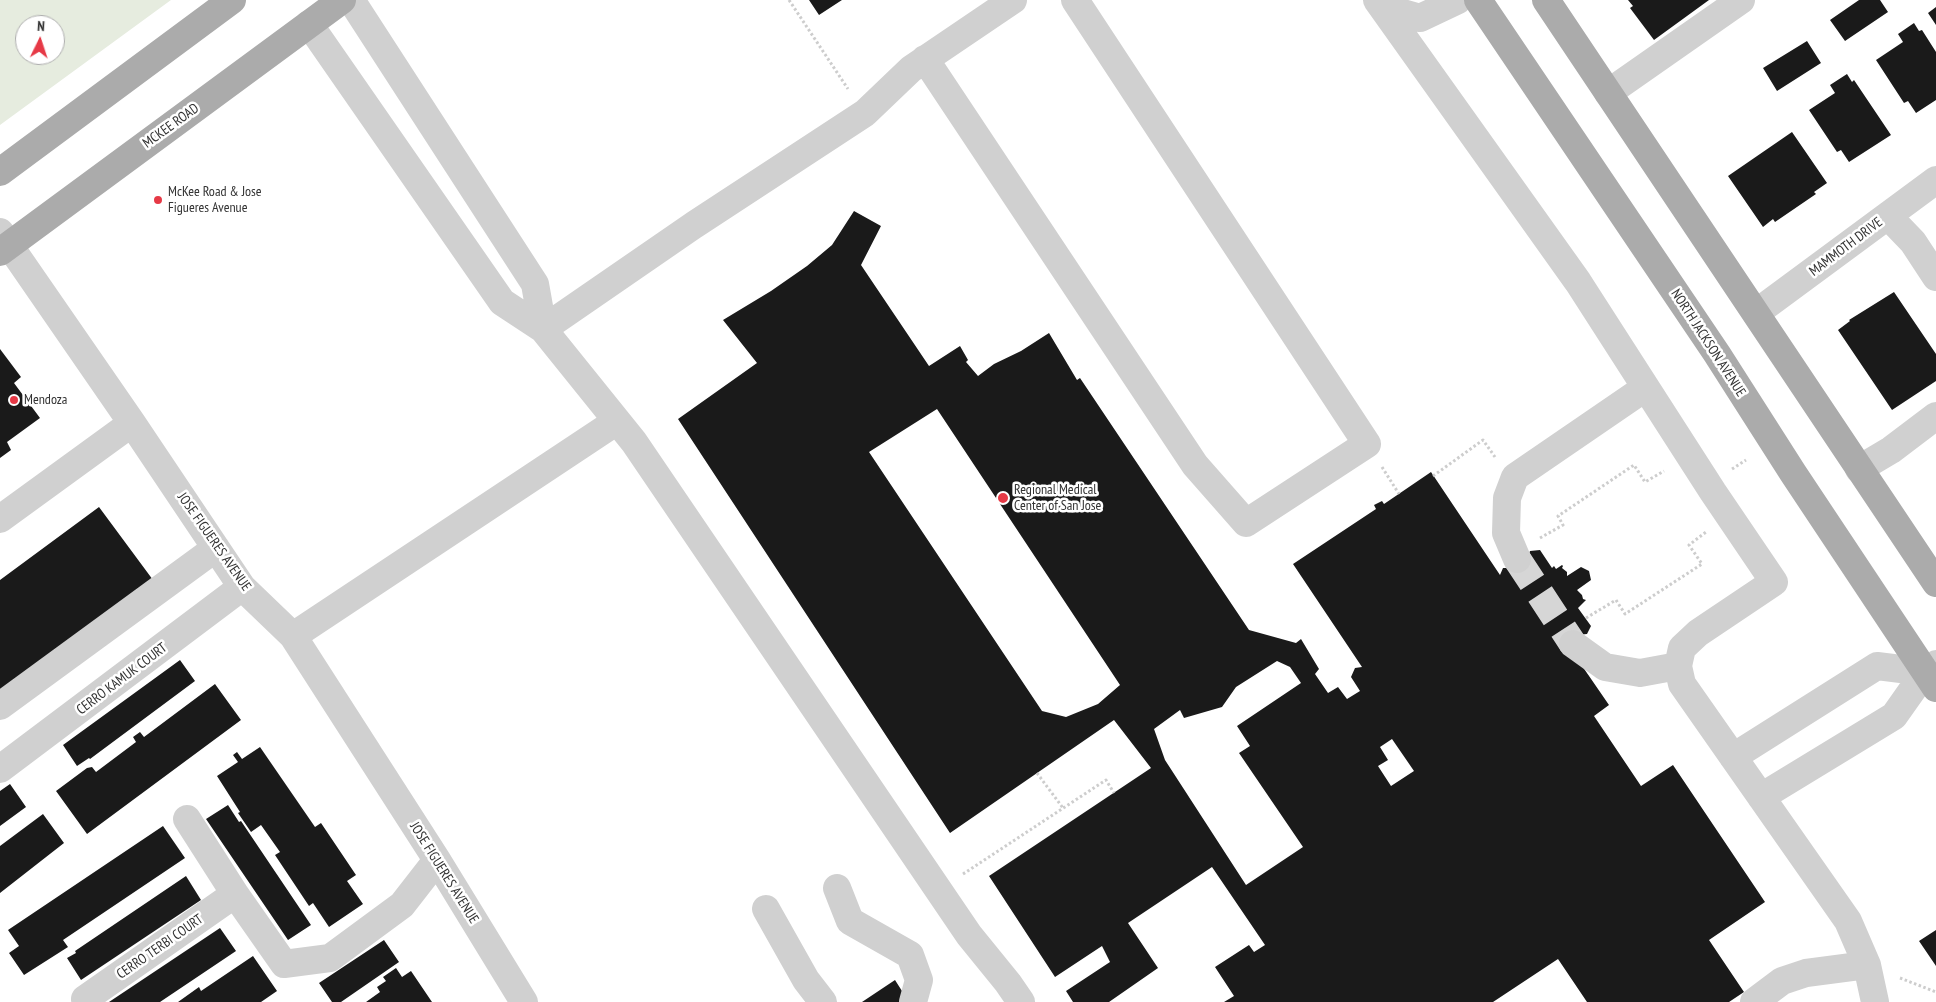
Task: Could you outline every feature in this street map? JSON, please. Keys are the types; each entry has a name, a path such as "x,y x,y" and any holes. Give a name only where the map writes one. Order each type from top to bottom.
{"main road":[{"path":"0,172 232,0"},
{"name":"MCKEE ROAD","path":"3,243 342,0"},
{"name":"NORTH JACKSON AVENUE","path":"1478,0 1716,354 1793,473 1932,675"},
{"path":"1526,0 1549,4 1936,583"}],"street":[{"path":"351,0 535,284 543,329"},
{"path":"543,329 718,209 865,114 911,69 1013,0"},
{"path":"925,59 1195,465 1246,523 1367,444 1075,0"},
{"path":"1382,2 1420,18 1458,0"},
{"path":"1608,93 1741,0"},
{"path":"1382,2 1578,282 1645,388 1774,582 1698,632 1682,648 1678,666 1682,684 1848,921 1867,965 1875,1002"},
{"path":"309,24 502,302 543,329 634,442 970,935 1021,1002"},
{"name":"MAMMOTH DRIVE","path":"1756,313 1936,180"},
{"path":"1888,216 1913,242 1936,277"},
{"name":"JOSE FIGUERES AVENUE","path":"3,243 132,422 242,587 293,636 437,860 524,1002"},
{"path":"1517,559 1506,534 1506,498 1515,477 1645,388"},
{"path":"1859,469 1891,450 1936,416"},
{"path":"293,636 617,421"},
{"path":"0,519 132,422"},
{"path":"0,706 216,548"},
{"name":"CERRO KAMUK COURT","path":"0,769 242,587"},
{"path":"1573,644 1605,667 1640,674 1678,666"},
{"path":"1733,757 1877,666 1932,675"},
{"path":"1761,797 1894,716 1932,675"},
{"path":"187,819 235,894 284,964 330,958 402,905 437,860"},
{"path":"837,888 850,921 910,955 918,980 913,1002"},
{"name":"CERRO TERBI COURT","path":"85,999 235,894"},
{"path":"766,909 806,980 823,1002"},
{"path":"1754,1002 1782,981 1790,978 1806,973 1867,965"}],"path":[{"path":"789,0 851,93"},
{"path":"1433,476 1483,440 1500,464"},
{"path":"1536,540 1563,525 1558,516 1634,465 1645,482 1664,470 1669,478"},
{"path":"1585,618 1616,600 1625,614 1702,564 1689,545 1706,533 1701,524"},
{"path":"1037,773 1063,808"},
{"path":"956,878 1106,780 1114,793"},
{"path":"1895,976 1936,992"}],"shaded area":[{"path":"0,0 171,0 0,125"}],"building":[{"path":"809,0 842,0 819,15"},
{"path":"1628,0 1709,0 1654,40 1630,8 1633,6"},
{"path":"1859,0 1880,0 1888,12 1845,41 1830,20"},
{"path":"1936,7 1936,25 1928,13"},
{"path":"1914,23 1919,31 1922,30 1936,52 1936,100 1916,113 1908,101 1904,103 1876,60 1903,42 1898,34"},
{"path":"1807,41 1821,63 1777,91 1763,68"},
{"path":"1847,74 1852,82 1854,80 1891,135 1849,162 1841,150 1837,152 1809,110 1835,93 1830,85"},
{"path":"1792,132 1827,183 1814,192 1816,194 1775,222 1773,219 1763,227 1728,176"},
{"path":"854,211 881,226 861,265 929,366 960,346 968,360 966,362 978,376 994,364 1021,351 1049,333 1077,380 1080,378 1249,630 1296,643 1301,639 1319,669 1315,674 1328,693 1338,687 1347,699 1360,691 1351,677 1355,668 1362,667 1293,564 1376,509 1374,505 1382,501 1384,504 1431,472 1500,575 1503,568 1513,568 1527,559 1530,551 1540,550 1552,568 1554,566 1556,569 1562,565 1562,568 1567,572 1567,576 1581,567 1589,571 1591,580 1577,590 1583,599 1586,600 1578,608 1591,626 1587,634 1577,635 1567,644 1609,705 1594,716 1641,786 1673,765 1765,902 1709,940 1744,992 1729,1002 1587,1002 1558,959 1493,1002 1224,1002 1234,996 1215,967 1249,945 1254,952 1265,945 1212,867 1128,923 1158,968 1109,1002 1073,1002 1066,991 1110,962 1102,946 1055,977 989,876 1151,768 1114,720 950,833 678,419 757,363 723,320 771,291 807,266 832,245","holes":["937,409 1120,685 1098,704 1066,717 1042,711 869,452","1277,661 1290,667 1301,683 1237,726 1250,746 1239,753 1303,847 1246,885 1165,760 1154,729 1180,710 1184,718 1222,707 1236,687","1392,739 1414,771 1391,786 1378,766 1388,760 1380,747"]},
{"path":"1894,292 1936,354 1936,381 1892,410 1838,330 1849,320"},
{"name":"Mendoza","path":"0,349 21,377 14,383 40,418 7,442 11,450 0,458"},
{"path":"99,507 153,580 0,693 0,580"},
{"path":"180,660 195,681 90,759 77,766 63,745"},
{"path":"215,684 241,720 87,834 56,791 87,768 92,767 96,772 136,742 133,737 140,732 144,737"},
{"path":"260,747 315,827 321,823 356,875 347,881 363,904 329,927 313,903 309,906 275,855 280,852 261,825 251,832 217,776 238,762 233,755 237,752 242,759"},
{"path":"10,784 26,807 0,826 0,791"},
{"path":"228,805 239,822 241,821 311,925 288,940 206,819"},
{"path":"43,814 64,843 0,893 0,846"},
{"path":"163,826 185,858 63,940 68,947 24,975 9,953 19,946 8,930"},
{"path":"186,876 201,900 81,980 67,958"},
{"path":"220,928 236,951 160,1002 109,1002"},
{"path":"1936,930 1936,966 1919,941"},
{"path":"384,940 399,962 341,1002 332,1002 319,983"},
{"path":"253,956 277,991 261,1002 178,1002 199,987 201,991"},
{"path":"396,968 402,977 411,971 432,1002 366,1002 380,992 377,987 386,981 383,977"},
{"path":"895,980 909,1002 862,1002"}],"tunnel":[{"path":"1517,559 1573,644"}],"place":[{"name":"McKee Road & Jose Figueres Avenue","path":"158,200"},
{"name":"Mendoza","path":"14,400"},
{"name":"Regional Medical Center of San Jose","path":"1003,498"}]}
